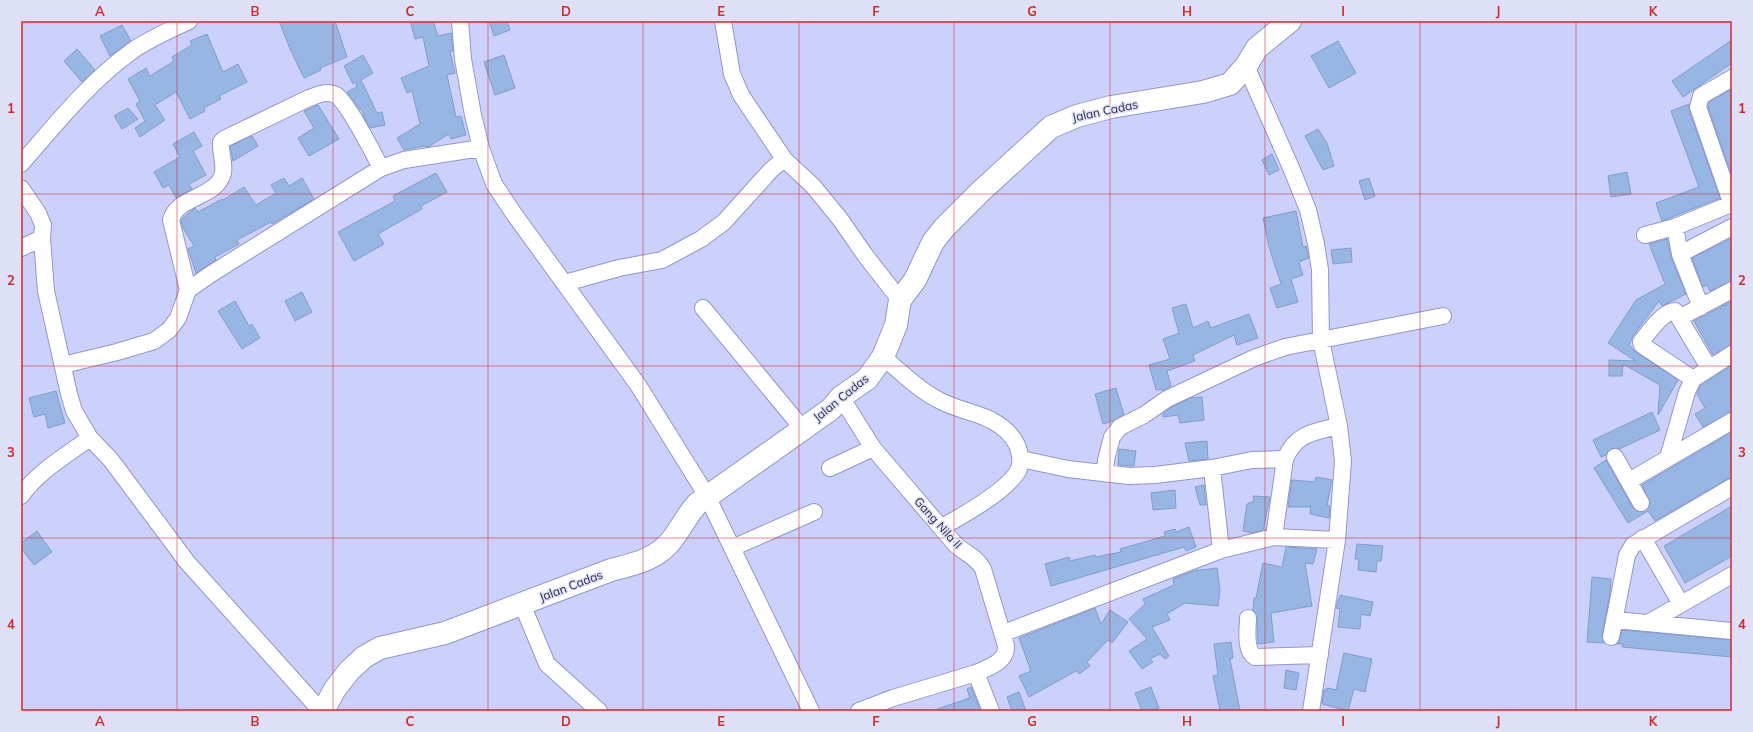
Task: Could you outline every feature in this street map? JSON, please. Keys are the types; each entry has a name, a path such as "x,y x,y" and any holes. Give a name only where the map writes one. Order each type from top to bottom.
{"street":[{"path":"21,164 86,90 107,71 133,50 189,21"},
{"path":"460,21 463,59 480,148 494,184 514,214 638,385 708,496 811,711"},
{"path":"723,21 732,74 741,96 784,159 818,192 900,300"},
{"name":"Jalan Cadas","path":"322,711 335,689 349,671 364,657 380,648 445,633 611,570 638,564 652,557 668,545 697,504 830,409 841,397 867,379 883,357 896,325 900,300 915,280 934,242 944,228 976,196 1051,127 1077,116 1111,107 1196,93 1230,84 1246,66 1257,48 1290,21"},
{"path":"1246,66 1308,210 1320,270 1321,340 1339,426 1343,461 1337,540 1311,711"},
{"path":"1645,235 1674,227 1732,204 1698,107 1701,96 1732,78"},
{"path":"63,364 117,352 154,340 169,330 178,318 188,290 171,220 176,210 212,188 221,177 223,172 223,161 221,142 224,139 309,98 322,93 330,93 339,98 354,119 381,168"},
{"path":"188,290 211,274 381,168 404,160 480,148"},
{"path":"565,283 619,268 662,260 694,243 724,222 771,170 784,159"},
{"path":"21,188 38,213 42,225 46,291 69,394 74,410 90,438 111,460 187,562 322,711"},
{"path":"1680,254 1732,226"},
{"path":"1674,227 1680,254 1701,307"},
{"path":"21,248 42,238"},
{"path":"1678,318 1732,290"},
{"path":"703,308 802,428"},
{"path":"1692,379 1642,345 1641,342 1656,324 1670,312 1675,311 1709,368"},
{"path":"1106,473 1106,460 1112,437 1120,428 1144,415 1167,399 1254,358 1285,347 1443,316"},
{"path":"1668,458 1692,379 1732,354"},
{"path":"883,357 934,398 952,407 983,417 1001,426 1010,434 1015,442 1021,459 1019,469 1009,480 978,507 942,527"},
{"name":"Gang Nila II","path":"841,397 873,448 960,549 981,564 1004,633 1006,652 1004,657 996,663 976,673"},
{"path":"1629,481 1732,421"},
{"path":"1274,537 1285,459 1292,445 1308,434 1339,426"},
{"path":"21,496 25,490 50,468 90,438"},
{"path":"830,468 873,448"},
{"path":"1615,457 1641,503"},
{"path":"1021,459 1068,470 1129,476 1154,475 1212,468 1252,460 1285,459"},
{"path":"1212,468 1221,550"},
{"path":"1611,637 1627,555 1633,545 1732,487"},
{"path":"732,548 814,512"},
{"path":"1004,633 1221,550 1274,537 1337,540"},
{"path":"1643,538 1681,604"},
{"path":"1648,623 1681,604 1730,581"},
{"path":"522,604 547,664 599,711"},
{"path":"1248,618 1248,640 1250,652 1255,657 1320,655"},
{"path":"1615,620 1732,631"},
{"path":"859,711 893,698 976,673 991,711"}],"building":[{"path":"279,21 335,21 347,57 320,68 321,70 304,78"},
{"path":"410,21 433,21 438,36 451,33 453,51 450,51 455,73 447,75 456,117 461,116 466,135 451,139 449,134 428,147 424,146 404,150 397,138 420,124 412,91 407,93 401,78 429,66 423,37 415,39"},
{"path":"489,21 507,21 510,30 494,36"},
{"path":"122,25 131,41 110,56 100,36"},
{"path":"207,34 223,72 238,64 247,82 219,96 221,99 204,108 205,111 190,119 176,92 155,105 165,120 140,137 135,128 145,121 136,104 140,101 128,79 146,68 150,76 174,61 172,57 192,45 190,41"},
{"path":"1732,40 1732,63 1683,97 1672,81"},
{"path":"1338,41 1356,73 1329,88 1311,56"},
{"path":"77,49 95,70 82,82 64,61"},
{"path":"363,55 373,73 361,80 377,113 382,112 385,125 370,128 364,118 362,109 360,110 347,92 357,87 356,82 353,84 344,66"},
{"path":"504,55 515,88 495,95 484,62"},
{"path":"1732,89 1732,176 1708,107 1709,102"},
{"path":"1689,104 1689,110 1720,198 1662,221 1656,203 1699,187 1671,111"},
{"path":"318,105 339,139 309,156 298,138 314,128 304,111"},
{"path":"128,108 138,119 122,129 114,116"},
{"path":"1318,129 1327,143 1334,166 1323,170 1305,136"},
{"path":"194,132 202,146 193,151 206,175 189,184 192,189 176,198 169,185 163,188 154,172 180,157 173,144"},
{"path":"252,136 258,146 233,161 230,146"},
{"path":"1272,154 1279,170 1269,175 1262,160"},
{"path":"1627,172 1631,194 1611,197 1608,176"},
{"path":"436,173 447,192 421,206 422,209 378,234 384,244 354,261 338,232 395,201 393,196"},
{"path":"284,178 289,186 302,178 314,199 272,224 271,222 237,240 239,244 215,257 216,260 196,273 188,249 194,246 183,228 181,221 183,218 195,208 198,212 222,199 223,200 244,187 256,205 276,193 271,185"},
{"path":"1369,178 1375,196 1365,200 1359,181"},
{"path":"1296,211 1303,247 1306,246 1309,258 1299,262 1303,275 1291,279 1298,302 1277,308 1270,288 1281,284 1269,247 1263,218"},
{"path":"1732,238 1732,281 1710,291 1707,285 1703,287 1692,258"},
{"path":"1667,239 1671,257 1686,294 1662,306 1659,301 1633,336 1629,345 1637,353 1678,380 1658,415 1660,385 1623,364 1622,376 1609,376 1609,360 1636,361 1608,343 1636,300 1665,284 1649,244"},
{"path":"1351,248 1352,262 1333,264 1331,250"},
{"path":"302,292 312,312 295,321 285,301"},
{"path":"235,301 249,326 252,324 260,338 242,349 218,311"},
{"path":"1732,301 1732,345 1713,355 1694,321"},
{"path":"1186,304 1193,328 1208,321 1211,328 1249,314 1258,338 1237,345 1234,335 1193,355 1195,361 1167,371 1171,386 1162,391 1162,389 1156,390 1149,365 1170,359 1163,339 1179,333 1172,308"},
{"path":"1732,365 1732,412 1703,427 1695,414 1705,408 1697,394 1700,386"},
{"path":"1116,388 1124,415 1103,424 1095,394"},
{"path":"56,391 65,423 48,428 45,414 34,417 29,398"},
{"path":"1202,397 1204,420 1180,423 1178,415 1163,417 1163,414 1172,407 1190,398"},
{"path":"1652,412 1660,430 1619,449 1611,449 1606,455 1601,457 1593,440"},
{"path":"1732,432 1732,478 1727,479 1655,521 1648,511 1628,523 1594,468 1606,460 1633,508 1637,511 1645,511 1649,507 1650,503 1642,485"},
{"path":"1207,441 1208,459 1189,461 1185,443"},
{"path":"1119,449 1136,451 1134,466 1118,465"},
{"path":"1316,477 1332,480 1327,505 1330,506 1329,518 1310,514 1311,507 1288,507 1292,480 1315,482"},
{"path":"1204,485 1206,505 1200,505 1195,487"},
{"path":"1175,490 1176,508 1153,510 1151,493"},
{"path":"1253,496 1270,497 1263,530 1252,533 1243,531 1247,504 1254,501"},
{"path":"1732,506 1732,556 1685,583 1664,546"},
{"path":"1189,527 1196,547 1186,551 1184,547 1051,586 1045,564 1069,557 1070,561 1095,555 1096,557 1121,552 1120,549 1165,536 1164,532 1175,529 1176,532"},
{"path":"37,531 52,552 34,565 21,548 21,543"},
{"path":"1357,544 1383,546 1381,561 1377,561 1376,572 1358,570 1359,559 1355,559"},
{"path":"1286,547 1317,549 1313,564 1305,563 1312,606 1271,613 1274,642 1258,644 1257,618 1253,610 1254,598 1256,598 1263,563 1282,567"},
{"path":"1217,568 1220,590 1218,606 1185,603 1167,614 1170,620 1152,627 1169,656 1165,659 1160,654 1150,659 1153,662 1142,669 1129,651 1147,639 1129,619 1145,604 1143,599 1174,585 1173,579 1193,571"},
{"path":"1592,577 1611,579 1610,594 1602,635 1604,643 1587,642"},
{"path":"1340,595 1373,602 1370,616 1361,614 1360,629 1338,627 1340,609 1336,608"},
{"path":"1095,608 1101,624 1110,610 1128,622 1112,643 1108,640 1087,662 1090,666 1079,674 1076,671 1029,697 1019,676 1031,671 1019,638"},
{"path":"1622,630 1732,640 1732,657 1622,647 1623,644 1617,644"},
{"path":"1231,642 1233,658 1230,659 1240,711 1220,711 1213,676 1218,675 1214,644"},
{"path":"1344,653 1372,659 1365,692 1354,689 1348,711 1322,704 1324,690 1328,688 1336,690"},
{"path":"1286,670 1299,673 1296,690 1284,688"},
{"path":"971,687 981,711 938,711 937,709 970,698 967,689"},
{"path":"1151,687 1159,708 1151,711 1142,711 1135,693"},
{"path":"1019,692 1026,711 1012,711 1007,697"}]}
